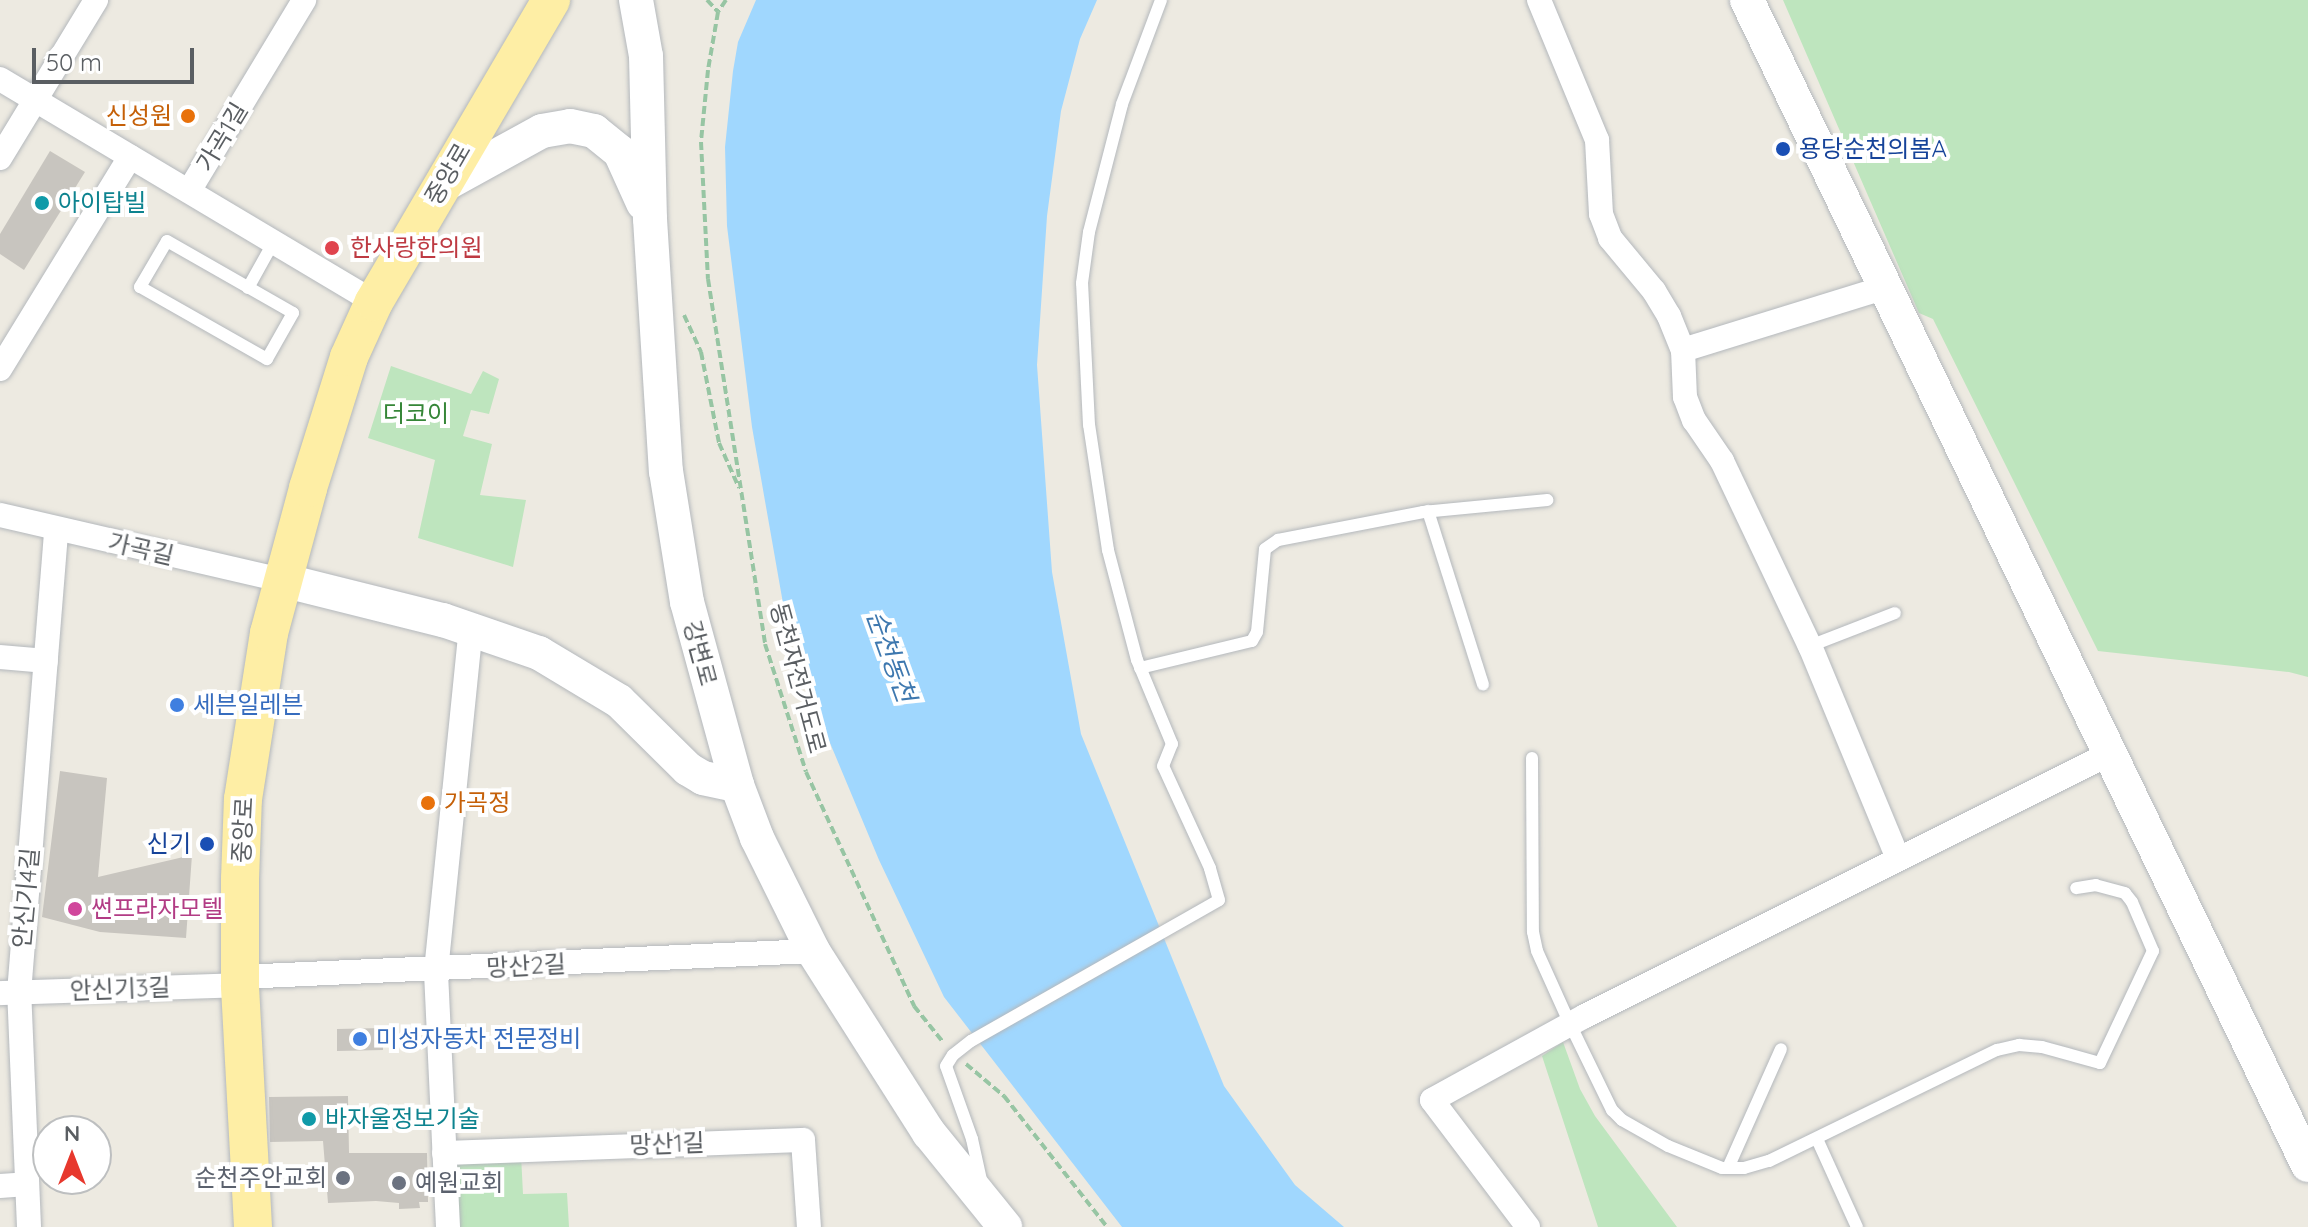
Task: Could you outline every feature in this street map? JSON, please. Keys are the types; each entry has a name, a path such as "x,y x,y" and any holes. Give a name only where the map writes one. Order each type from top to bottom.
{"main road":[{"name":"중앙로","path":"253,1227 240,981 243,799 264,663 282,580 333,403 374,302 551,0"},
{"name":"강변로","path":"636,0 646,56 650,219 666,471 690,615 737,785 757,838 813,951 921,1122 996,1215"},
{"path":"1747,0 1883,288 2308,1165"},
{"path":"440,187 542,131 570,126 594,131 620,152 650,219"},
{"path":"282,580 471,629 565,665 619,701 688,769 703,778 737,785"}],"street":[{"path":"0,158 96,0"},
{"name":"가곡1길","path":"189,191 304,0"},
{"path":"1539,0 1597,140 1602,178 1601,214 1610,238 1654,291 1669,316 1683,350 1685,397 1694,420 1722,461 1810,646 1898,858"},
{"path":"0,79 374,302"},
{"path":"0,369 130,157"},
{"path":"1683,350 1883,288"},
{"name":"가곡길","path":"0,515 282,580"},
{"name":"안신기4길","path":"29,1227 9,993 46,661 56,530"},
{"path":"448,1227 436,971 471,629"},
{"path":"0,657 46,661"},
{"path":"1528,1227 1432,1100 1570,1024 2109,754"},
{"name":"망산2길","path":"240,981 813,951"},
{"name":"안신기3길","path":"9,993 240,981"},
{"name":"망산1길","path":"444,1153 803,1140 809,1227"},
{"path":"0,1186 27,1184"}],"lane":[{"path":"996,1215 946,1066 953,1055 971,1041 1219,900 1210,868 1163,766 1172,744 1140,668 1108,550 1089,425 1082,283 1089,232 1122,104 1161,0"},
{"path":"167,241 248,288 293,313 267,359 140,287 167,241"},
{"path":"248,288 273,243"},
{"path":"1140,668 1252,641 1257,632 1265,549 1278,540 1428,511 1547,500"},
{"path":"1428,511 1483,684"},
{"path":"1810,646 1895,613"},
{"path":"1532,758 1533,932 1537,951 1570,1024 1612,1110 1622,1120 1668,1146 1728,1168 1769,1161 1997,1050 2019,1045 2042,1047 2100,1063 2153,951 2125,893 2096,885 2076,888"},
{"path":"1728,1168 1781,1049"},
{"path":"1817,1139 1857,1227"}],"path":[{"path":"707,0 718,12"},
{"name":"동천자전거도로","path":"726,0 718,12 702,127 702,180 708,279 765,644 806,772 914,1006 953,1055 1004,1096 1107,1227"},
{"path":"683,313 701,352 719,443 741,491"}],"green space":[{"path":"1783,0 2308,0 2308,677 2289,672 2098,651 1933,319 1919,313"},
{"name":"더코이","path":"391,366 471,394 483,371 499,379 489,414 471,410 463,436 492,444 480,495 526,500 513,567 418,538 435,460 368,438"},
{"path":"1563,1042 1580,1089 1595,1116 1677,1227 1598,1227 1542,1056"},
{"path":"521,1155 523,1194 567,1193 569,1227 454,1227 450,1160"}],"water":[{"name":"순천동천","path":"756,0 1097,0 1080,39 1061,111 1047,216 1037,365 1052,572 1081,734 1224,1086 1295,1185 1344,1227 1122,1227 944,997 879,860 825,731 784,609 752,427 727,226 725,147 733,71 738,42"}],"building":[{"name":"아이탑빌","path":"50,151 85,172 24,270 0,254 0,234"},
{"path":"60,771 107,778 98,877 192,855 186,938 100,932 42,917"},
{"name":"미성자동차 전문정비","path":"383,1028 383,1050 337,1051 337,1029"},
{"path":"348,1096 349,1153 427,1153 428,1202 419,1202 420,1208 399,1209 399,1203 376,1201 328,1203 323,1141 270,1142 269,1097"}],"place":[{"name":"신성원","path":"188,116"},
{"name":"용당순천의봄A","path":"1783,149"},
{"name":"아이탑빌","path":"42,203"},
{"name":"한사랑한의원","path":"332,248"},
{"name":"세븐일레븐","path":"177,705"},
{"name":"가곡정","path":"428,803"},
{"name":"신기","path":"207,844"},
{"name":"썬프라자모텔","path":"75,909"},
{"name":"미성자동차 전문정비","path":"360,1039"},
{"name":"바자울정보기술","path":"309,1119"},
{"name":"순천주안교회","path":"343,1178"},
{"name":"예원교회","path":"399,1183"}]}
